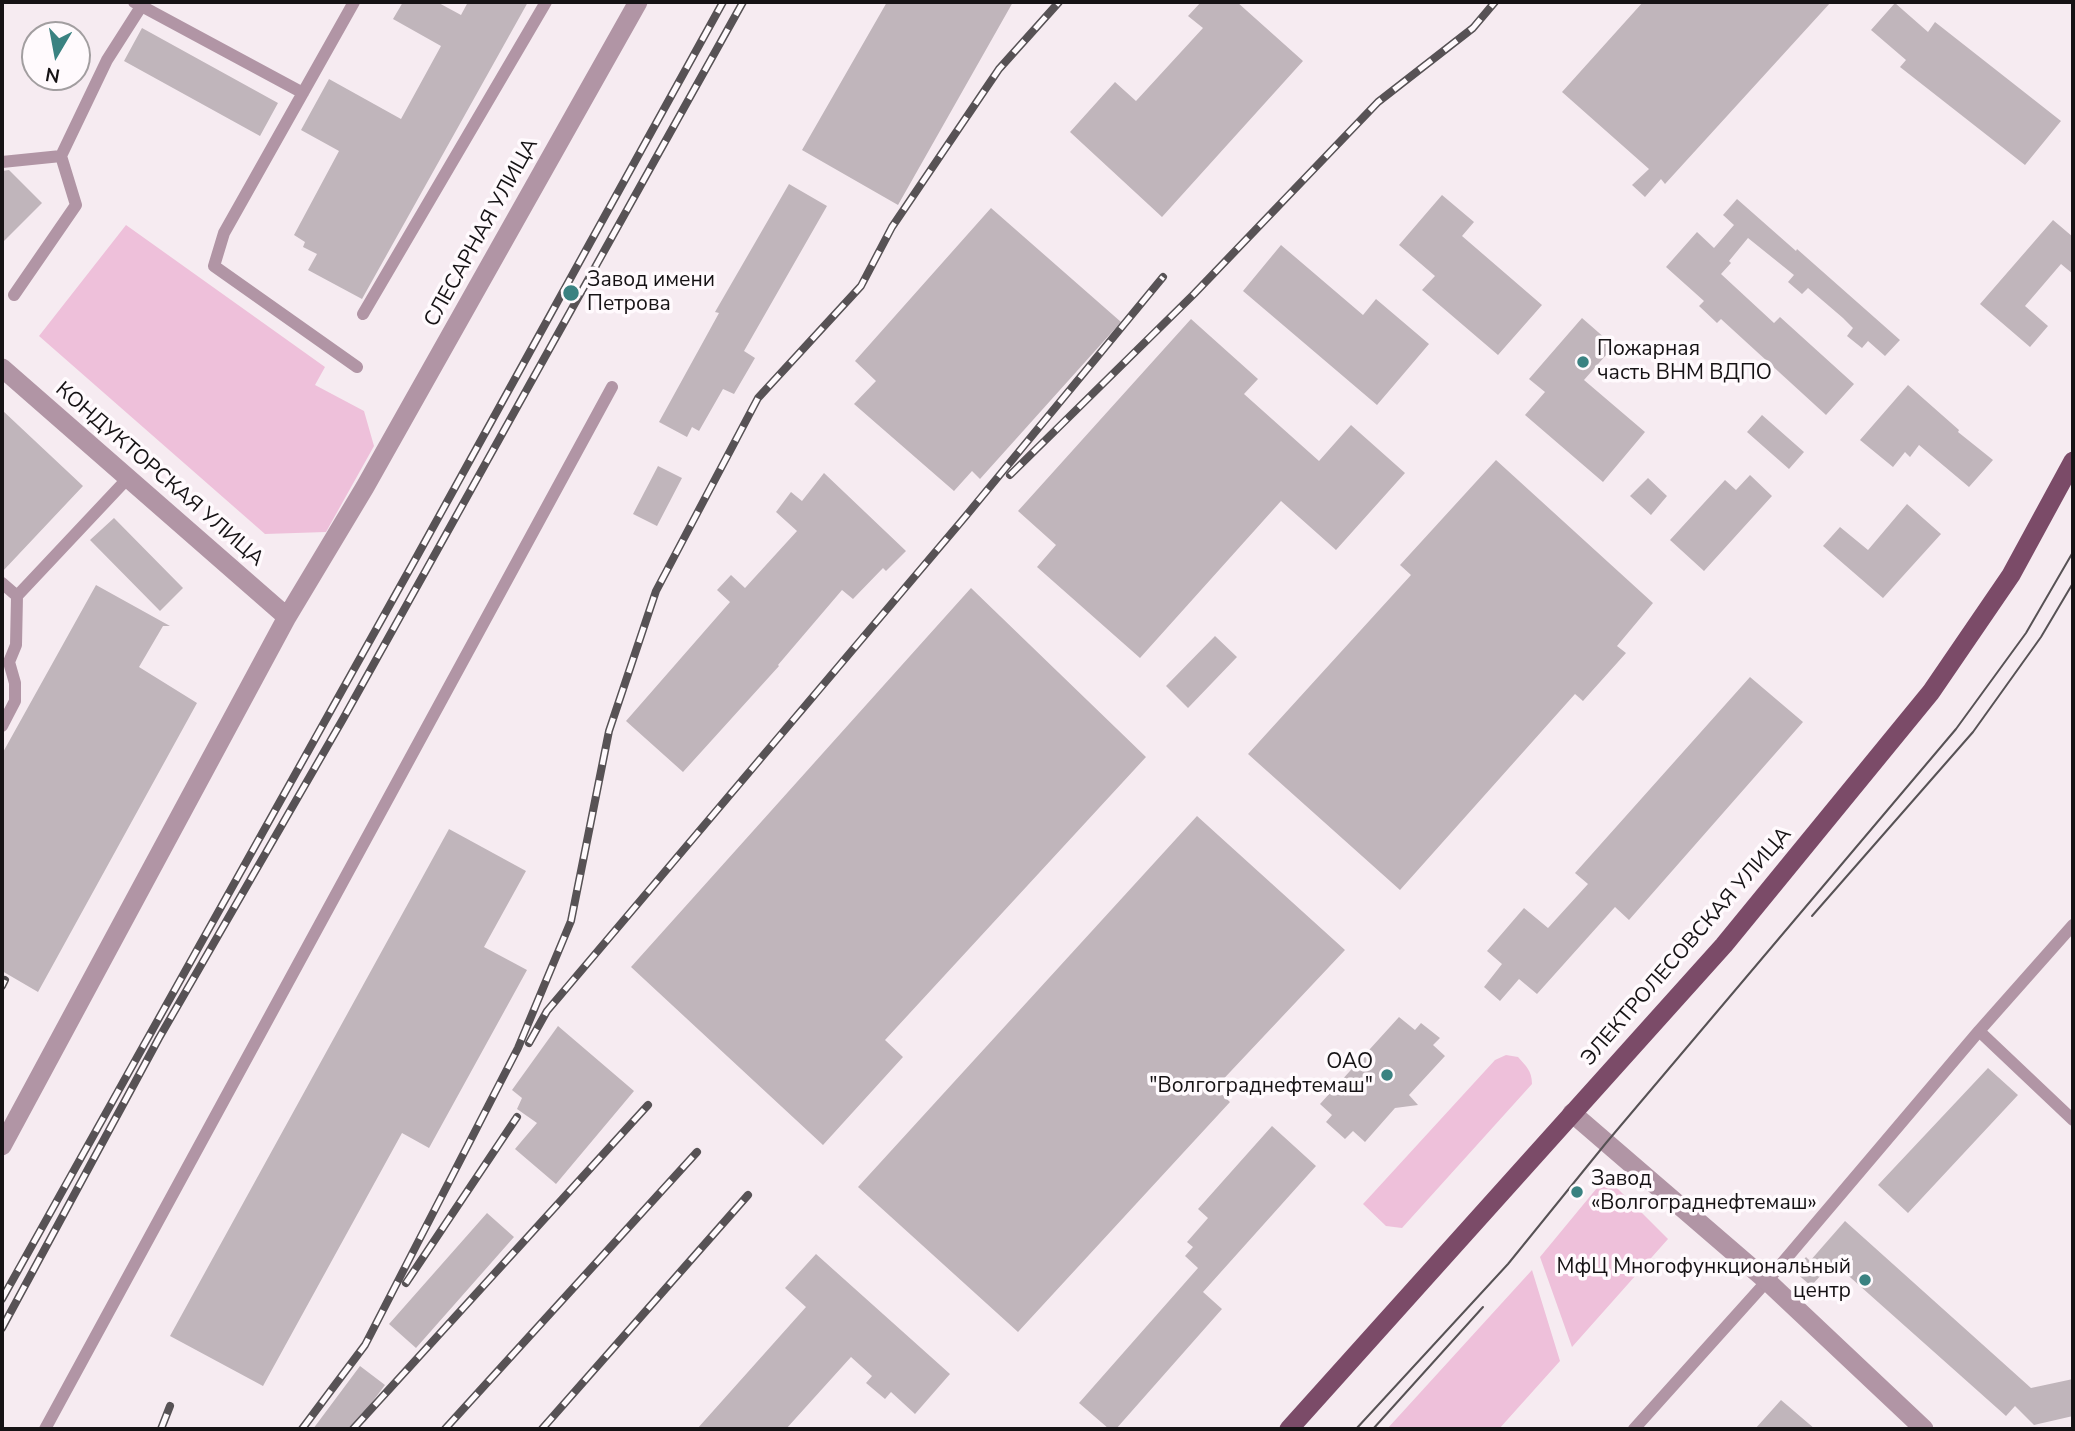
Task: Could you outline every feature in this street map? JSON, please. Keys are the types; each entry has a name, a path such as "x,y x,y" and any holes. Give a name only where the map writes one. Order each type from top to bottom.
{"main road":[{"name":"ЭЛЕКТРОЛЕСОВСКАЯ УЛИЦА","path":"1289,1429 1724,945 1931,692 2011,575 2073,461"}],"street":[{"name":"СЛЕСАРНАЯ УЛИЦА","path":"2,1146 287,617 365,486 638,2"},
{"name":"КОНДУКТОРСКАЯ УЛИЦА","path":"2,368 287,617"},
{"path":"1572,1114 1767,1280 1924,1429"}],"lane":[{"path":"354,2 224,233 214,266 357,367"},
{"path":"363,314 546,2"},
{"path":"14,295 76,205 61,156 107,60 140,3 303,93"},
{"path":"2,162 61,156"},
{"path":"45,1429 612,387"},
{"path":"2,726 15,701 15,683 9,662 16,645 18,596 128,478"},
{"path":"2,583 18,596"},
{"path":"1634,1429 1767,1280 2073,925"},
{"path":"1979,1031 2073,1120"}],"shaded area":[{"path":"126,225 325,367 315,385 364,411 374,446 326,532 265,534 39,336"},
{"path":"1506,1055 1521,1060 1530,1072 1532,1084 1402,1228 1386,1226 1363,1204 1495,1060"},
{"path":"1606,1177 1668,1239 1572,1347 1540,1257"},
{"path":"1532,1270 1560,1361 1499,1429 1387,1429"}],"building":[{"path":"403,2 437,2 461,15 468,2 528,2 362,299 308,270 317,254 303,247 305,242 294,235 339,151 301,130 329,79 401,119 441,46 393,19"},
{"path":"887,2 1013,2 898,205 802,150"},
{"path":"1201,2 1237,2 1303,61 1162,217 1070,132 1115,82 1136,101 1203,28 1188,16"},
{"path":"1643,2 1831,2 1665,184 1661,179 1645,197 1632,185 1649,169 1562,92"},
{"path":"1895,3 1928,32 1935,22 2061,121 2025,165 1900,67 1906,60 1871,30"},
{"path":"142,28 278,103 260,136 124,61"},
{"path":"9,170 42,203 2,243 2,171"},
{"path":"789,184 827,206 744,351 755,358 734,394 723,389 699,431 692,427 687,437 659,422 719,313 715,312"},
{"path":"1442,195 1474,222 1462,236 1542,305 1498,355 1422,290 1435,276 1399,245"},
{"path":"1737,199 1900,340 1885,356 1868,341 1862,348 1847,336 1853,328 1843,318 1808,288 1802,294 1788,282 1794,275 1748,238 1721,274 1774,323 1780,317 1854,384 1826,415 1721,319 1717,323 1699,306 1704,301 1666,267 1697,232 1714,248 1734,225 1723,215"},
{"path":"991,208 1121,322 980,479 972,471 954,491 854,404 876,381 855,361"},
{"path":"2053,220 2073,237 2073,274 2061,264 2025,306 2048,326 2030,347 1980,304"},
{"path":"1281,245 1363,315 1376,299 1429,344 1377,405 1243,291"},
{"path":"1582,318 1614,346 1584,380 1645,432 1603,482 1525,415 1545,392 1529,379"},
{"path":"1191,319 1258,379 1244,394 1319,461 1351,425 1405,473 1336,550 1281,501 1140,658 1037,567 1056,545 1018,511"},
{"path":"1908,385 1959,430 1958,432 1993,460 1969,487 1919,445 1910,457 1905,452 1893,467 1860,440"},
{"path":"2,410 83,486 2,572"},
{"path":"1762,415 1804,452 1789,469 1747,432"},
{"path":"1496,460 1653,603 1617,646 1626,653 1583,701 1575,694 1400,890 1248,754 1411,575 1400,565"},
{"path":"658,466 682,478 657,526 633,514"},
{"path":"824,473 906,551 886,571 883,568 853,599 842,590 779,666 683,772 626,721 730,602 717,590 731,575 745,588 797,531 776,512 791,492 802,501"},
{"path":"1750,475 1772,496 1704,571 1670,540 1725,480 1736,490"},
{"path":"1648,478 1667,496 1651,515 1630,496"},
{"path":"1907,504 1941,534 1883,598 1823,546 1840,527 1868,550"},
{"path":"114,518 183,588 160,611 90,540"},
{"path":"96,585 170,626 163,626 139,667 197,703 38,992 2,971 2,754"},
{"path":"971,588 1146,757 885,1040 903,1057 823,1145 631,967"},
{"path":"1215,636 1237,657 1188,708 1166,686"},
{"path":"1750,677 1803,722 1629,920 1615,907 1537,994 1519,979 1500,1001 1484,987 1502,964 1487,951 1524,908 1548,928 1588,884 1575,873"},
{"path":"1197,816 1345,950 1215,1088 1230,1102 1018,1332 858,1187"},
{"path":"449,829 526,871 484,947 527,970 429,1148 402,1133 263,1386 170,1336"},
{"name":"ОАО \"Волгограднефтемаш\"","path":"1399,1017 1415,1030 1421,1023 1440,1038 1433,1045 1445,1056 1409,1095 1418,1105 1395,1108 1365,1142 1353,1131 1345,1139 1326,1122 1332,1115 1320,1104"},
{"path":"558,1026 634,1091 556,1184 515,1149 537,1123 517,1109 522,1098 512,1090"},
{"path":"1988,1068 2018,1095 1908,1213 1878,1185"},
{"path":"1272,1126 1316,1166 1203,1292 1222,1309 1116,1429 1109,1429 1079,1403 1198,1268 1185,1256 1193,1247 1187,1242 1208,1218 1198,1209"},
{"path":"487,1213 514,1237 416,1348 389,1324"},
{"path":"1845,1221 2031,1388 2073,1379 2073,1416 2034,1425 2015,1406 2006,1416 1833,1262 1811,1286 1794,1271 1806,1257 1810,1261"},
{"path":"816,1254 950,1374 915,1414 891,1392 885,1399 866,1383 872,1376 851,1357 786,1429 697,1429 806,1307 785,1288"},
{"path":"360,1366 385,1385 352,1429 313,1429"},
{"path":"1781,1400 1815,1429 1755,1429"}],"tram line":[{"path":"1356,1429 1508,1264 1606,1143 1956,729 2026,633 2073,552"},
{"path":"1812,916 1973,732 2041,637 2073,583"},
{"path":"1373,1429 1483,1307"}],"railway":[{"path":"2,1299 723,2"},
{"path":"2,1328 159,1038 343,719 743,2"},
{"path":"302,1429 365,1345 518,1048 571,921 609,731 656,591 758,398 861,286 892,227 999,69 1059,2"},
{"path":"1010,475 1194,294 1378,102 1473,28 1495,2"},
{"path":"529,1043 547,1011 965,517 1163,277"},
{"path":"2,986 5,980"},
{"path":"353,1429 648,1105"},
{"path":"406,1283 517,1117"},
{"path":"445,1429 697,1152"},
{"path":"542,1429 748,1195"},
{"path":"161,1429 170,1406"}],"place":[{"name":"Завод имени Петрова","path":"571,293"},
{"name":"Пожарная часть ВНМ ВДПО","path":"1583,362"},
{"name":"ОАО \"Волгограднефтемаш\"","path":"1387,1075"},
{"name":"Завод «Волгограднефтемаш»","path":"1577,1192"},
{"name":"МфЦ Многофункциональный центр","path":"1865,1280"}]}
